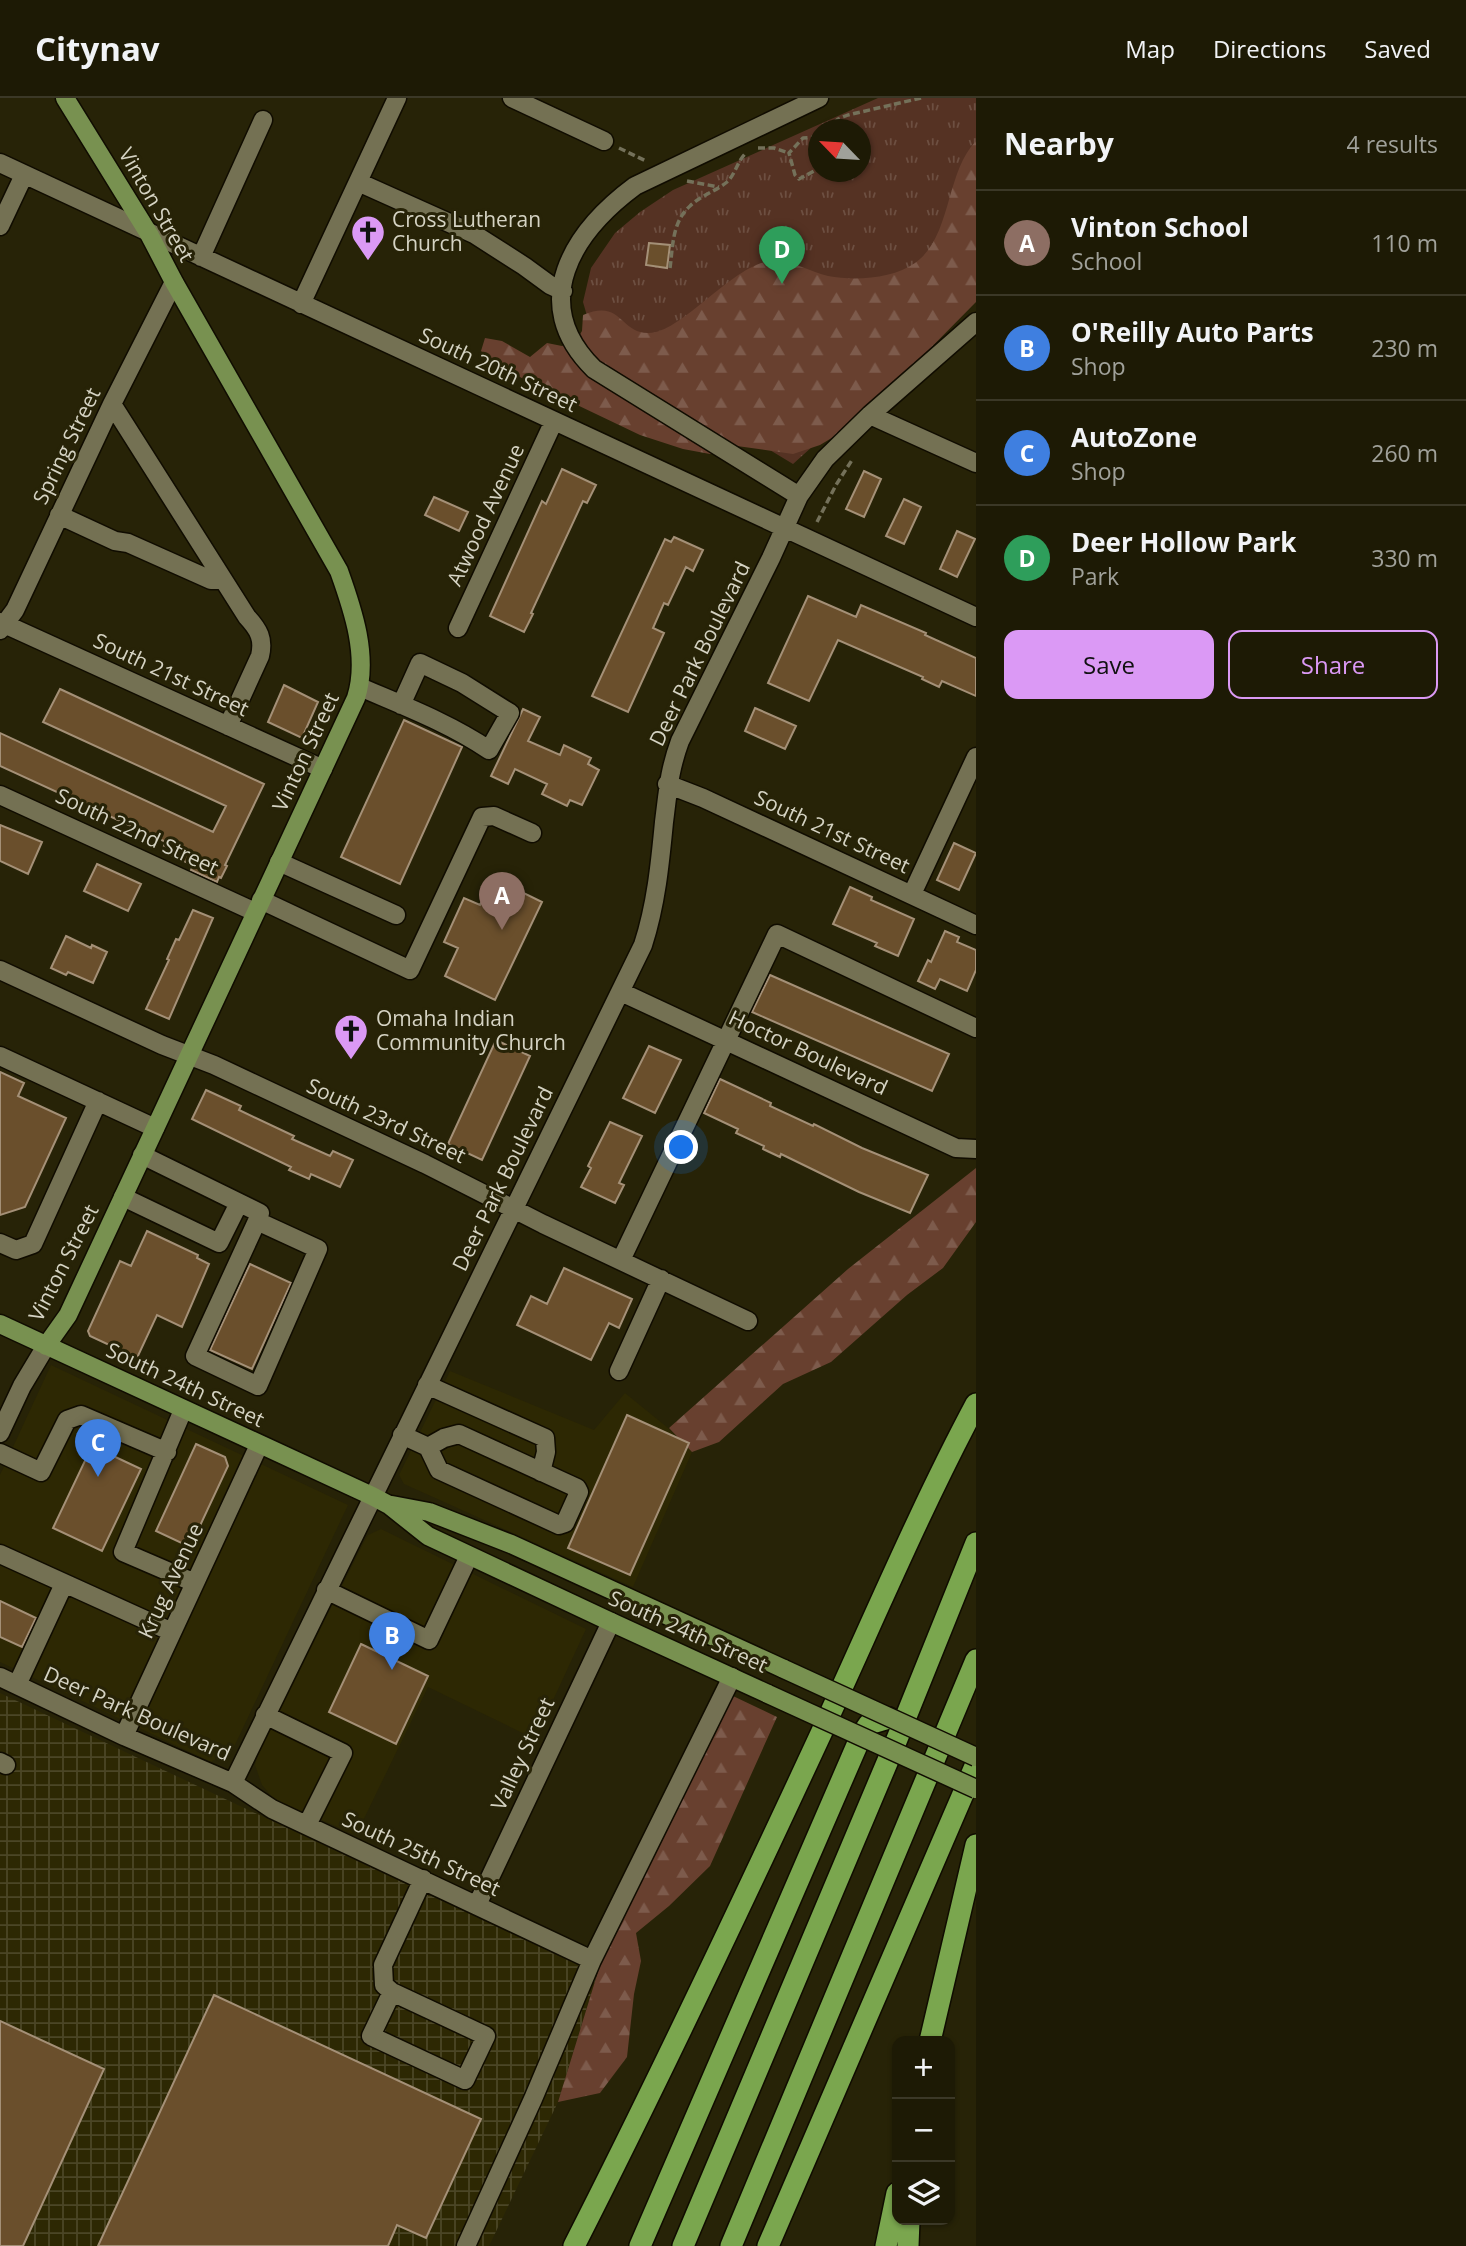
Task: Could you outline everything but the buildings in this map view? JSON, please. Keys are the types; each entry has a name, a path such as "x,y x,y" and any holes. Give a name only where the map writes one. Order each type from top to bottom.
{"highway":[{"path":"586,2246 659,2079 923,1511 976,1404"},
{"path":"683,2246 897,1739 976,1544"},
{"path":"731,2246 976,1660"},
{"path":"640,2246 861,1736 869,1724 889,1718"},
{"path":"768,2246 850,2053 971,1787 976,1764"},
{"path":"931,2036 976,1845"},
{"path":"574,2246 659,2079"},
{"path":"886,2246 892,2217"},
{"path":"908,2246 909,2225"}],"main road":[{"name":"Vinton Street","path":"46,1346 68,1315 323,769 360,687 362,670 347,592 339,571 149,234 65,98"},
{"name":"South 24th Street","path":"0,1324 372,1496 389,1505 428,1536 469,1556 971,1787"},
{"name":"South 24th Street","path":"389,1505 429,1512 511,1544 976,1758"}],"street":[{"path":"301,304 397,98"},
{"path":"512,98 604,141"},
{"path":"799,496 594,369 572,343 565,326 563,291 564,272 575,248 591,226 620,197 664,170 819,98"},
{"path":"201,257 263,120"},
{"name":"South 20th Street","path":"0,163 976,617"},
{"path":"0,226 24,175"},
{"path":"358,182 474,234 563,291"},
{"name":"Spring Street","path":"1,625 15,610 112,404 174,282"},
{"name":"Deer Park Boulevard","path":"0,1677 233,1783 643,946 652,918 672,761 799,496 825,459 870,415 976,322"},
{"path":"112,404 247,617 258,629 263,645 260,656 228,726"},
{"path":"870,415 976,463"},
{"name":"Atwood Avenue","path":"458,628 554,421"},
{"path":"59,515 114,541 128,543 211,580 223,580"},
{"name":"South 21st Street","path":"1,625 323,769"},
{"path":"360,687 455,729 489,750 510,713 476,691 420,663 401,705"},
{"path":"912,894 976,757"},
{"name":"South 21st Street","path":"667,784 703,798 976,925"},
{"name":"South 22nd Street","path":"0,794 410,970 482,817 494,816 532,833"},
{"path":"279,862 396,915"},
{"path":"621,1260 777,934 976,1028"},
{"name":"South 23rd Street","path":"0,970 425,1164 748,1321"},
{"name":"Hoctor Boulevard","path":"621,992 956,1147 976,1149"},
{"path":"0,1056 155,1128"},
{"path":"0,1243 16,1250 33,1244 98,1101"},
{"path":"142,1155 260,1213 195,1356 258,1385 318,1250 257,1220"},
{"path":"123,1197 219,1243 239,1203"},
{"path":"620,1371 661,1279"},
{"name":"Vinton Street","path":"0,1433 22,1386 46,1346"},
{"path":"427,1385 545,1438 546,1452 541,1472"},
{"path":"183,1410 123,1552 195,1583"},
{"path":"0,1453 41,1472 66,1420 81,1415 167,1452"},
{"path":"402,1435 428,1447 439,1470 559,1525 565,1523 579,1492 577,1488 460,1434 443,1438 428,1447"},
{"name":"Krug Avenue","path":"124,1735 259,1445"},
{"path":"0,1554 172,1632"},
{"path":"326,1590 429,1640 469,1556"},
{"path":"17,1685 64,1584"},
{"name":"Valley Street","path":"477,1905 611,1622"},
{"path":"466,2246 592,1960 732,1677"},
{"path":"265,1715 343,1753 307,1825"},
{"name":"South 25th Street","path":"233,1783 272,1809 592,1960"},
{"path":"392,1993 371,2036 465,2080 485,2036 392,1993 384,1985 383,1965 423,1879"}],"path":[{"path":"838,119 921,98"},
{"path":"789,153 796,143 808,138"},
{"path":"604,141 664,170"},
{"path":"670,268 676,226 690,206 730,180 742,156 750,150 774,148 789,153"},
{"path":"789,153 795,175 799,179 808,174"},
{"path":"685,181 719,187"}],"shaded area":[{"path":"51,1365 348,1505 234,1747 211,1762 0,1662 0,1475"},
{"path":"450,1371 594,1430 625,1393 668,1428 692,1452 633,1587 404,1484 399,1475"},
{"path":"381,1529 586,1629 535,1739 428,1687 356,1835 274,1799 262,1785 255,1765 259,1751 364,1542 368,1535"},
{"path":"0,1693 597,1974 558,2102 489,2246 0,2246"}],"green space":[{"path":"878,98 976,98 976,299 793,464 609,353 592,333 583,302 591,268 615,233 673,190 808,129 808,182 871,182 871,119 831,119"},
{"path":"976,141 976,302 845,430 820,445 793,454 737,446 710,454 683,449 640,435 529,382 494,363 481,351 485,338 502,341 530,357 547,343 562,346 576,341 582,331 583,315 596,311 613,313 639,332 662,330 740,274 756,265 771,261 793,264 828,276 849,278 885,275 906,268 927,252 936,237 959,170"},
{"path":"976,1168 976,1222 943,1268 907,1295 831,1362 783,1384 719,1442 692,1452 669,1428 848,1269"},
{"path":"733,1696 777,1717 710,1866 669,1906 636,1933 641,1961 634,1994 627,2057 600,2093 558,2102 604,1952"}],"place":[{"name":"Cross Lutheran Church","path":"368,262"},
{"name":"Deer Hollow Park","path":"782,284"},
{"name":"Vinton School","path":"502,930"},
{"name":"Omaha Indian Community Church","path":"351,1061"},
{"name":"AutoZone","path":"98,1477"},
{"name":"O'Reilly Auto Parts","path":"392,1670"}]}
